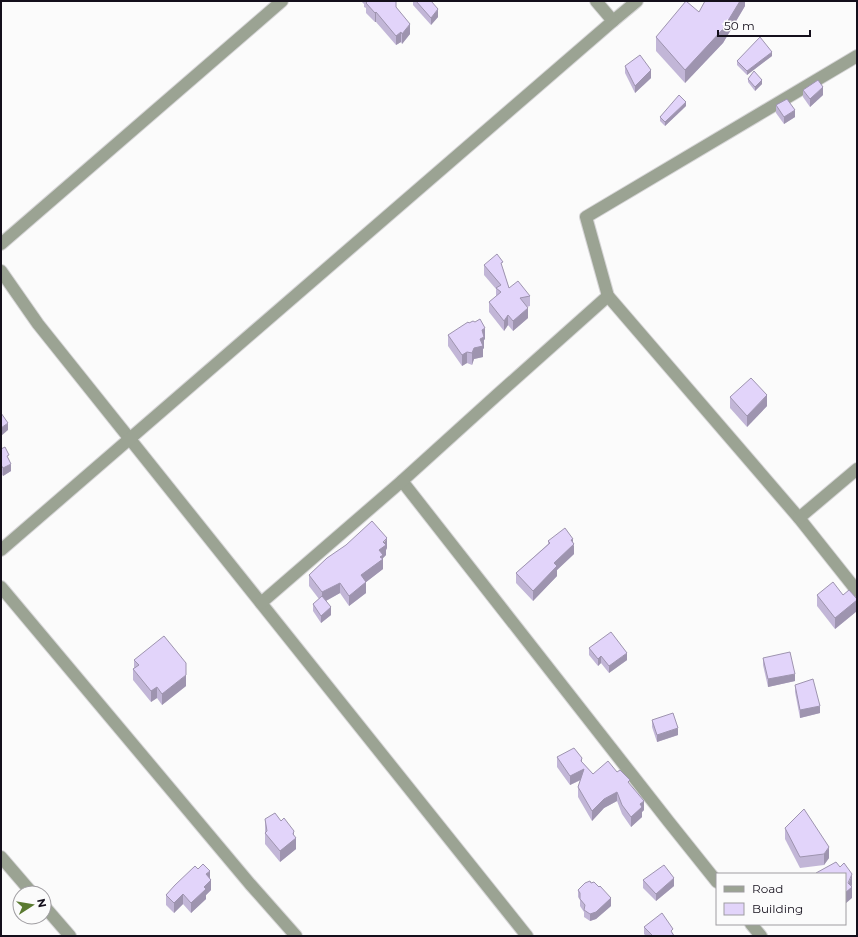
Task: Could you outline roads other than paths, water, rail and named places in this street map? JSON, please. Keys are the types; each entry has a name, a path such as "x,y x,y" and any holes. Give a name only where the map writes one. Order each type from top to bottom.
{"street":[{"path":"1,244 282,1"},
{"path":"596,1 613,21"},
{"path":"1,550 637,1"},
{"path":"857,56 586,217 608,296 799,518 857,591"},
{"path":"1,271 38,324 527,936"},
{"path":"261,602 402,481 608,296"},
{"path":"799,518 857,469"},
{"path":"402,481 716,881"},
{"path":"1,587 250,884 296,936"},
{"path":"1,857 25,885"},
{"path":"52,915 70,936"},
{"path":"752,925 761,936"}]}
